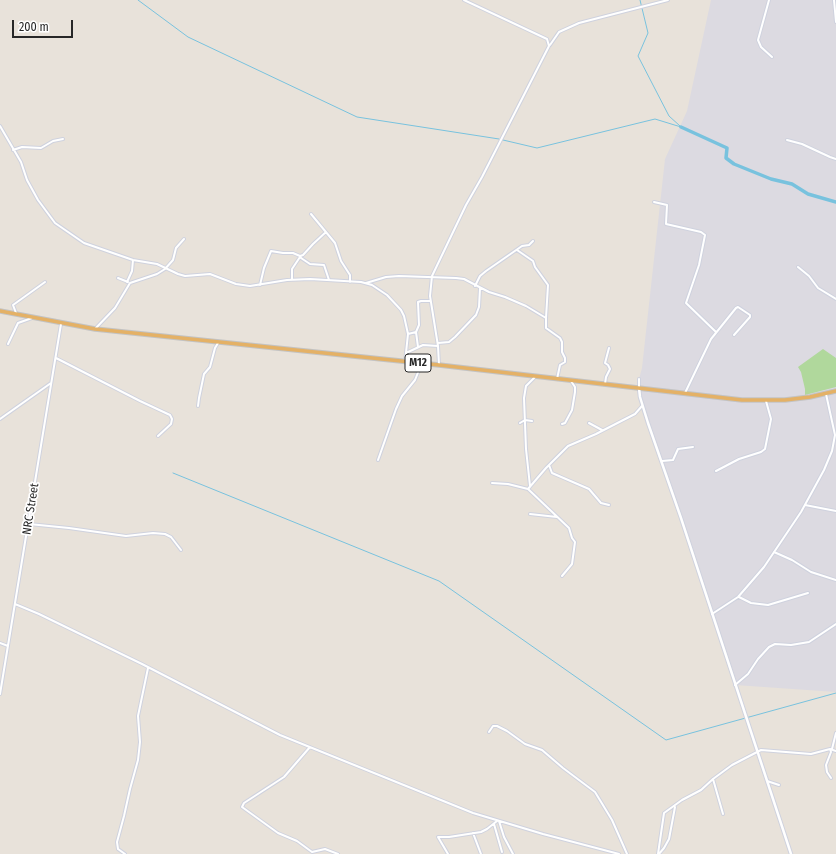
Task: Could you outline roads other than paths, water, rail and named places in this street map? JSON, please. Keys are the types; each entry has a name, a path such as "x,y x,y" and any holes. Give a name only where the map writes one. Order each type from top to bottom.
{"highway":[{"name":"M12","path":"0,311 61,324 95,329 439,365 742,400 766,401 802,398 836,391"}],"street":[{"path":"464,0 547,39 554,37"},
{"path":"439,365 438,344 430,301 432,276 466,205 554,37 561,30 579,23 668,0"},
{"path":"770,0 758,40 761,47 772,57"},
{"path":"834,0 836,22"},
{"path":"547,39 549,46"},
{"path":"0,126 21,162 27,180 38,200 55,223 84,243 133,260 157,264 185,276 210,274 236,284 250,286 310,279 366,283 391,276 432,276 456,278 526,306 546,318"},
{"path":"13,150 22,147 40,148 53,141 63,139"},
{"path":"787,140 802,144 836,159"},
{"path":"654,202 667,205 666,224 701,232 705,235 699,265 686,303 716,332"},
{"path":"310,214 335,243 341,262 350,275 350,282"},
{"path":"292,280 292,269 300,256 304,254 326,232"},
{"path":"118,278 128,282 157,274 172,262 176,248 184,239"},
{"path":"475,286 483,273 533,241"},
{"path":"517,250 533,261 535,267 548,285 546,328 560,338 563,344 562,352 565,360 564,364 560,365 557,379"},
{"path":"260,285 264,268 271,251 293,253 300,256 310,264 323,264 329,280"},
{"path":"95,329 115,308 128,282 132,271 133,260"},
{"path":"798,267 810,276 818,288 836,299"},
{"path":"17,314 13,305 45,282"},
{"path":"366,283 387,295 401,310 408,334 405,362 419,370 414,380 402,396 396,409 378,460"},
{"path":"406,353 423,345 449,342 455,337 476,315 479,307 480,288"},
{"path":"418,347 416,332 419,324 417,303 419,301 430,301"},
{"path":"685,394 707,346 716,332 738,307 751,316 734,335"},
{"path":"8,344 18,323 33,318"},
{"name":"NRC Street","path":"0,694 61,324"},
{"path":"408,334 416,332"},
{"path":"198,406 204,374 210,367 218,342"},
{"path":"605,384 606,377 610,369 605,363 609,348"},
{"path":"56,358 133,398 170,415 172,419 171,424 158,436"},
{"path":"529,488 524,398 526,386 536,376"},
{"path":"639,379 642,406 681,518 791,854"},
{"path":"562,424 565,423 572,410 575,387 571,380"},
{"path":"0,419 51,383"},
{"path":"712,614 738,597 764,567 805,506 834,446 834,429 826,394"},
{"path":"716,471 739,459 761,452 765,449 772,419 766,401"},
{"path":"529,488 568,446 635,414 642,406"},
{"path":"520,423 525,420 532,421"},
{"path":"589,423 602,430"},
{"path":"660,461 673,460 677,450 681,448 693,447"},
{"path":"549,465 552,473 589,489 601,503 609,505"},
{"path":"492,483 529,488 568,528 575,542 572,564 562,576"},
{"path":"805,506 836,511"},
{"path":"530,514 558,518"},
{"path":"29,524 126,536 165,534 171,537 181,550"},
{"path":"774,552 792,560 811,572 836,580"},
{"path":"738,597 751,603 768,605 808,593"},
{"path":"15,604 39,614 148,668 270,731 437,799 498,821 619,854"},
{"path":"735,685 748,674 769,646 775,644 791,645 809,642 836,624"},
{"path":"0,643 8,646"},
{"path":"125,854 118,849 118,839 138,760 140,742 138,714 148,668"},
{"path":"489,732 493,726 497,726 528,745 542,750 595,792 612,820 626,854"},
{"path":"831,778 827,772 826,765 836,733"},
{"path":"310,747 284,777 244,803 242,807 278,832 297,841 312,852 325,848 338,854"},
{"path":"658,854 664,813 701,790 713,778 732,765 761,750 812,754 831,749 836,751"},
{"path":"713,778 723,814"},
{"path":"767,781 779,785"},
{"path":"658,854 664,848 669,839 675,805"},
{"path":"448,854 438,837 473,834 484,831 498,821"},
{"path":"498,821 513,854"},
{"path":"494,824 502,852"},
{"path":"473,834 481,854"}],"waterway":[{"path":"138,0 188,37 357,117 499,139"},
{"path":"640,0 648,33 638,56 669,116 680,126"},
{"path":"503,140 537,148 655,119 681,127"},
{"path":"681,127 727,148 726,158 734,164 771,179 792,184 808,194 836,202"},
{"path":"173,473 439,581 666,740 836,693"}]}
